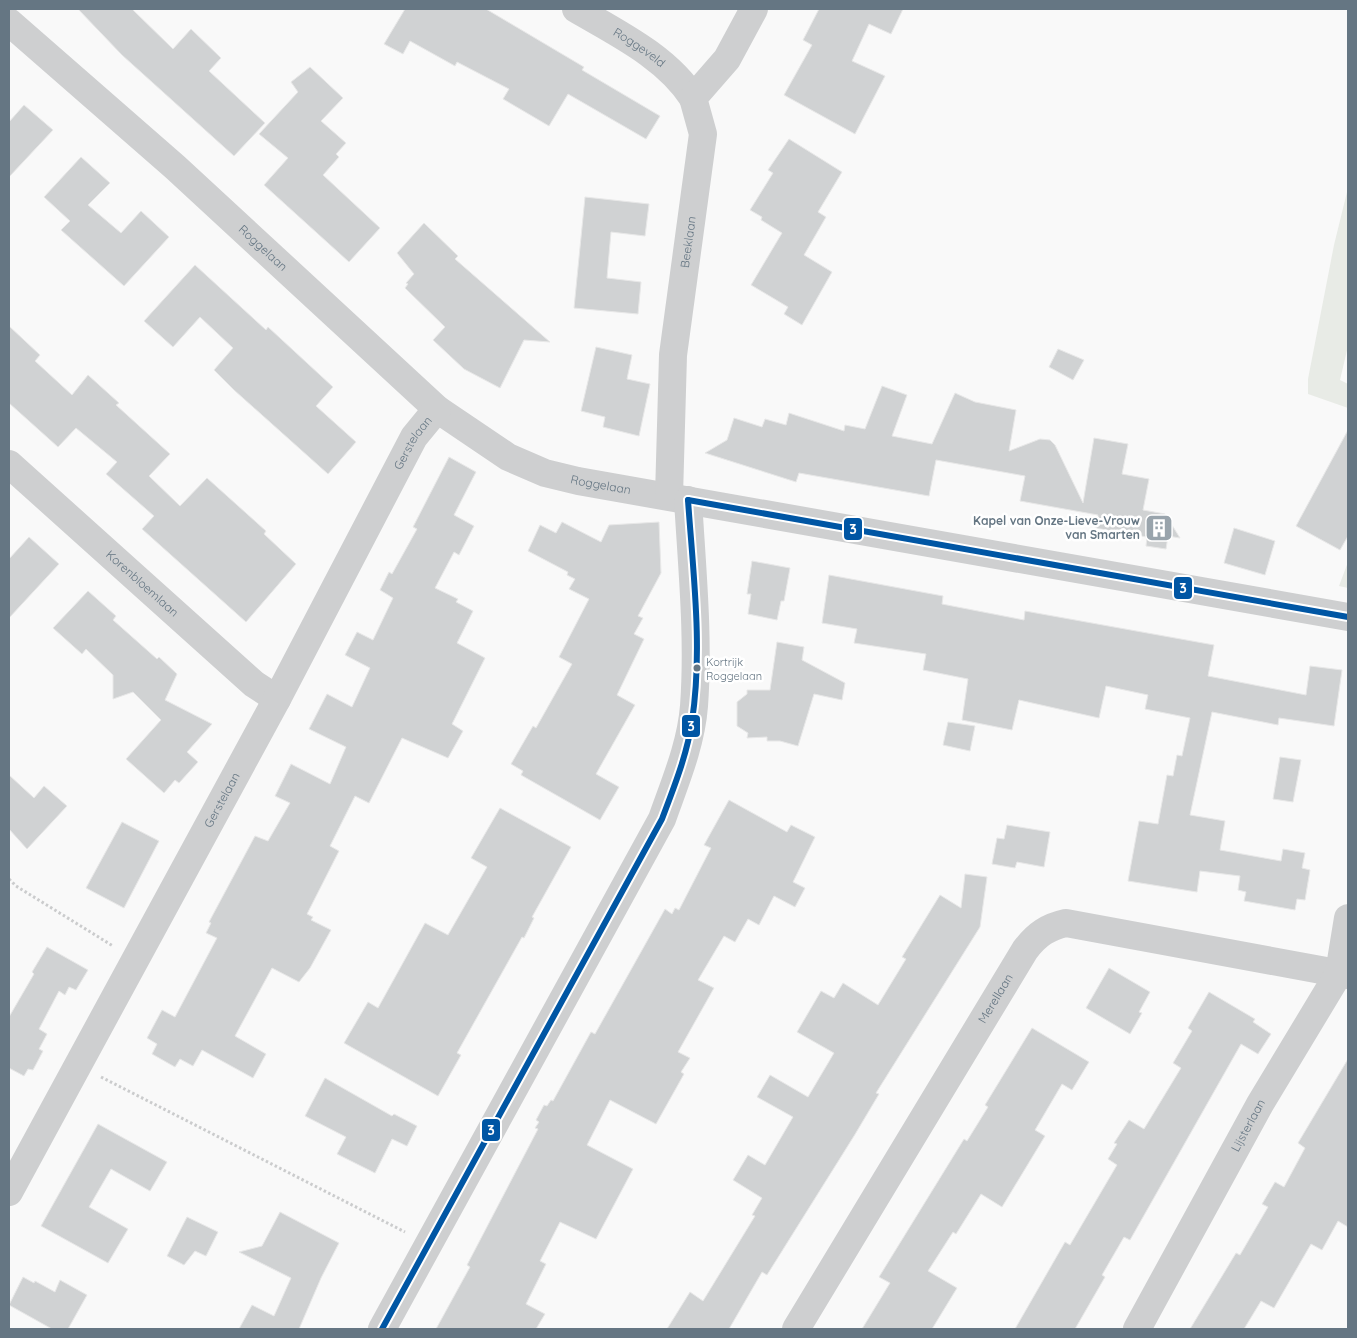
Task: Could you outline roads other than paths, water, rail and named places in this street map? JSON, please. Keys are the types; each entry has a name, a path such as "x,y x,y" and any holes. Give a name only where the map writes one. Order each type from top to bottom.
{"street":[{"name":"Roggeveld","path":"576,9 622,36 670,70 686,86 693,98"},
{"path":"693,98 727,59 754,9"},
{"name":"Roggelaan","path":"9,22 175,167 437,408 508,457 545,473 1348,617"},
{"name":"Beeklaan","path":"382,1329 662,819 685,756 694,706 695,652 679,498 673,355 703,134 693,98"},
{"name":"Gerstelaan","path":"9,1192 277,699 414,437 437,408"},
{"name":"Korenbloemlaan","path":"9,464 254,684 277,699"},
{"name":"Lijsterlaan","path":"1138,1329 1260,1104 1344,974 1348,918"},
{"name":"Merellaan","path":"796,1329 1025,950 1036,936 1052,926 1066,923 1344,974"}],"place":[{"name":"Kapel van Onze-Lieve-Vrouw van Smarten","path":"1159,528"},
{"name":"Kortrijk Roggelaan","path":"697,668"}]}
